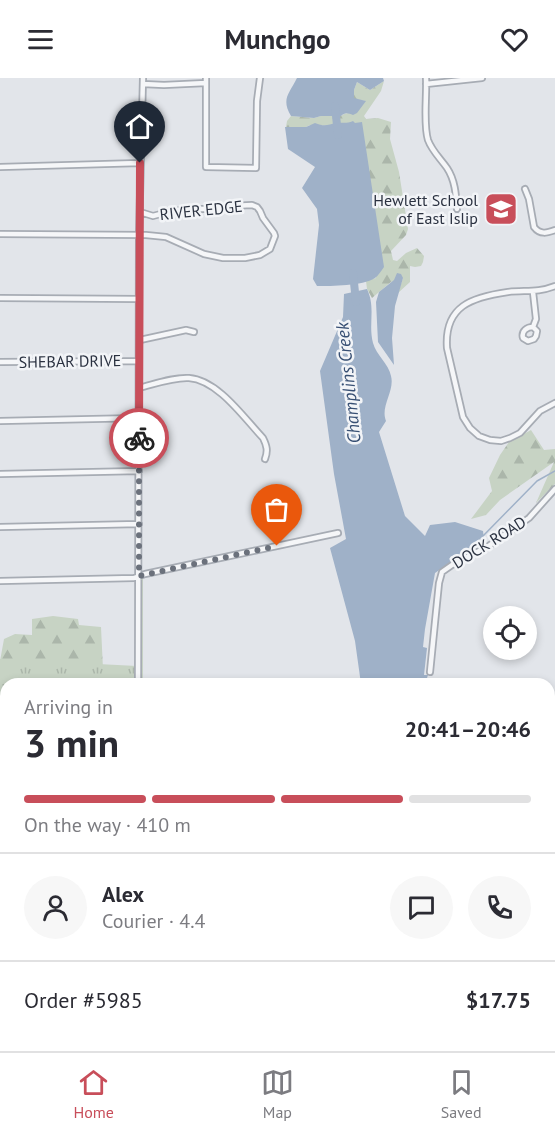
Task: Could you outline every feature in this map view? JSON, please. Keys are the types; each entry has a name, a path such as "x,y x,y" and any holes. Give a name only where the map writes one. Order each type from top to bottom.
{"street":[{"path":"138,678 139,236 143,81 164,85 206,80 206,167 256,168 257,101 260,78"},
{"path":"426,78 426,133 433,150 448,169 453,180 457,209"},
{"path":"426,84 482,78"},
{"path":"0,166 140,163"},
{"path":"525,189 534,227 539,232 553,231"},
{"name":"RIVER EDGE","path":"139,236 166,237 204,254 223,258 260,255 270,249 274,237 274,233 260,211 252,205 220,209 188,209 153,216 140,212"},
{"path":"0,234 139,236"},
{"path":"555,286 533,292 510,292 477,298 464,305 456,313 446,338 463,417 479,436 501,441 510,438 520,433 540,411 555,403"},
{"path":"533,292 536,319 533,327"},
{"path":"0,298 139,299"},
{"path":"140,340 186,330 194,332"},
{"name":"SHEBAR DRIVE","path":"0,362 139,361"},
{"path":"139,388 189,378 202,380 213,386 263,438 267,445 265,459"},
{"path":"0,421 139,418"},
{"path":"0,474 139,471"},
{"name":"DOCK ROAD","path":"430,672 442,572 487,547 529,518 555,489"},
{"path":"0,527 139,525"},
{"path":"0,580 134,578 338,533"}],"green space":[{"path":"384,81 381,91 364,116 366,119 378,118 391,122 390,139 399,172 408,229 406,235 391,251 393,260 397,261 406,253 417,248 424,256 421,266 410,266 410,282 398,293 403,278 391,282 372,298 366,281 376,278 347,124 286,127 291,116 314,118 341,116 348,113 365,101 354,99 357,82 370,90"},
{"path":"531,430 544,450 555,449 555,484 536,503 554,462 500,500 486,515 471,519 492,491 489,478 500,455 509,442"},
{"path":"143,574 143,678 0,678 0,659 137,666 138,579"},
{"path":"53,616 78,619 79,625 101,627 103,669 45,678 1,678 0,661 4,639 15,634 32,635 32,619"}],"water":[{"path":"297,78 383,78 384,81 370,90 357,82 354,98 366,101 357,113 314,118 291,116 288,110 287,97"},
{"path":"362,122 384,267 375,278 363,283 317,286 313,279 319,225 317,209 302,188 315,167 288,149 285,127 306,127 315,123 326,125"},
{"path":"397,273 403,278 395,306 392,338 394,365 378,342 376,302 379,292 394,280"},
{"path":"367,289 370,296 373,343 388,367 392,382 385,410 386,421 379,432 405,516 425,536 430,525 455,522 483,531 484,539 435,573 423,647 427,648 424,675 428,675 427,678 360,678 355,641 330,548 346,539 334,474 320,371 343,317 344,294"}],"waterway":[{"name":"Champlins Creek","path":"335,106 338,135"},
{"name":"Champlins Creek","path":"353,273 356,302"},
{"path":"483,536 537,481 555,471"}],"way so far":[{"path":"139,438 139,576 277,546"}],"place":[{"name":"Hewlett School of East Islip","path":"501,209"}],"route":[{"path":"139,438 140,163"}]}
